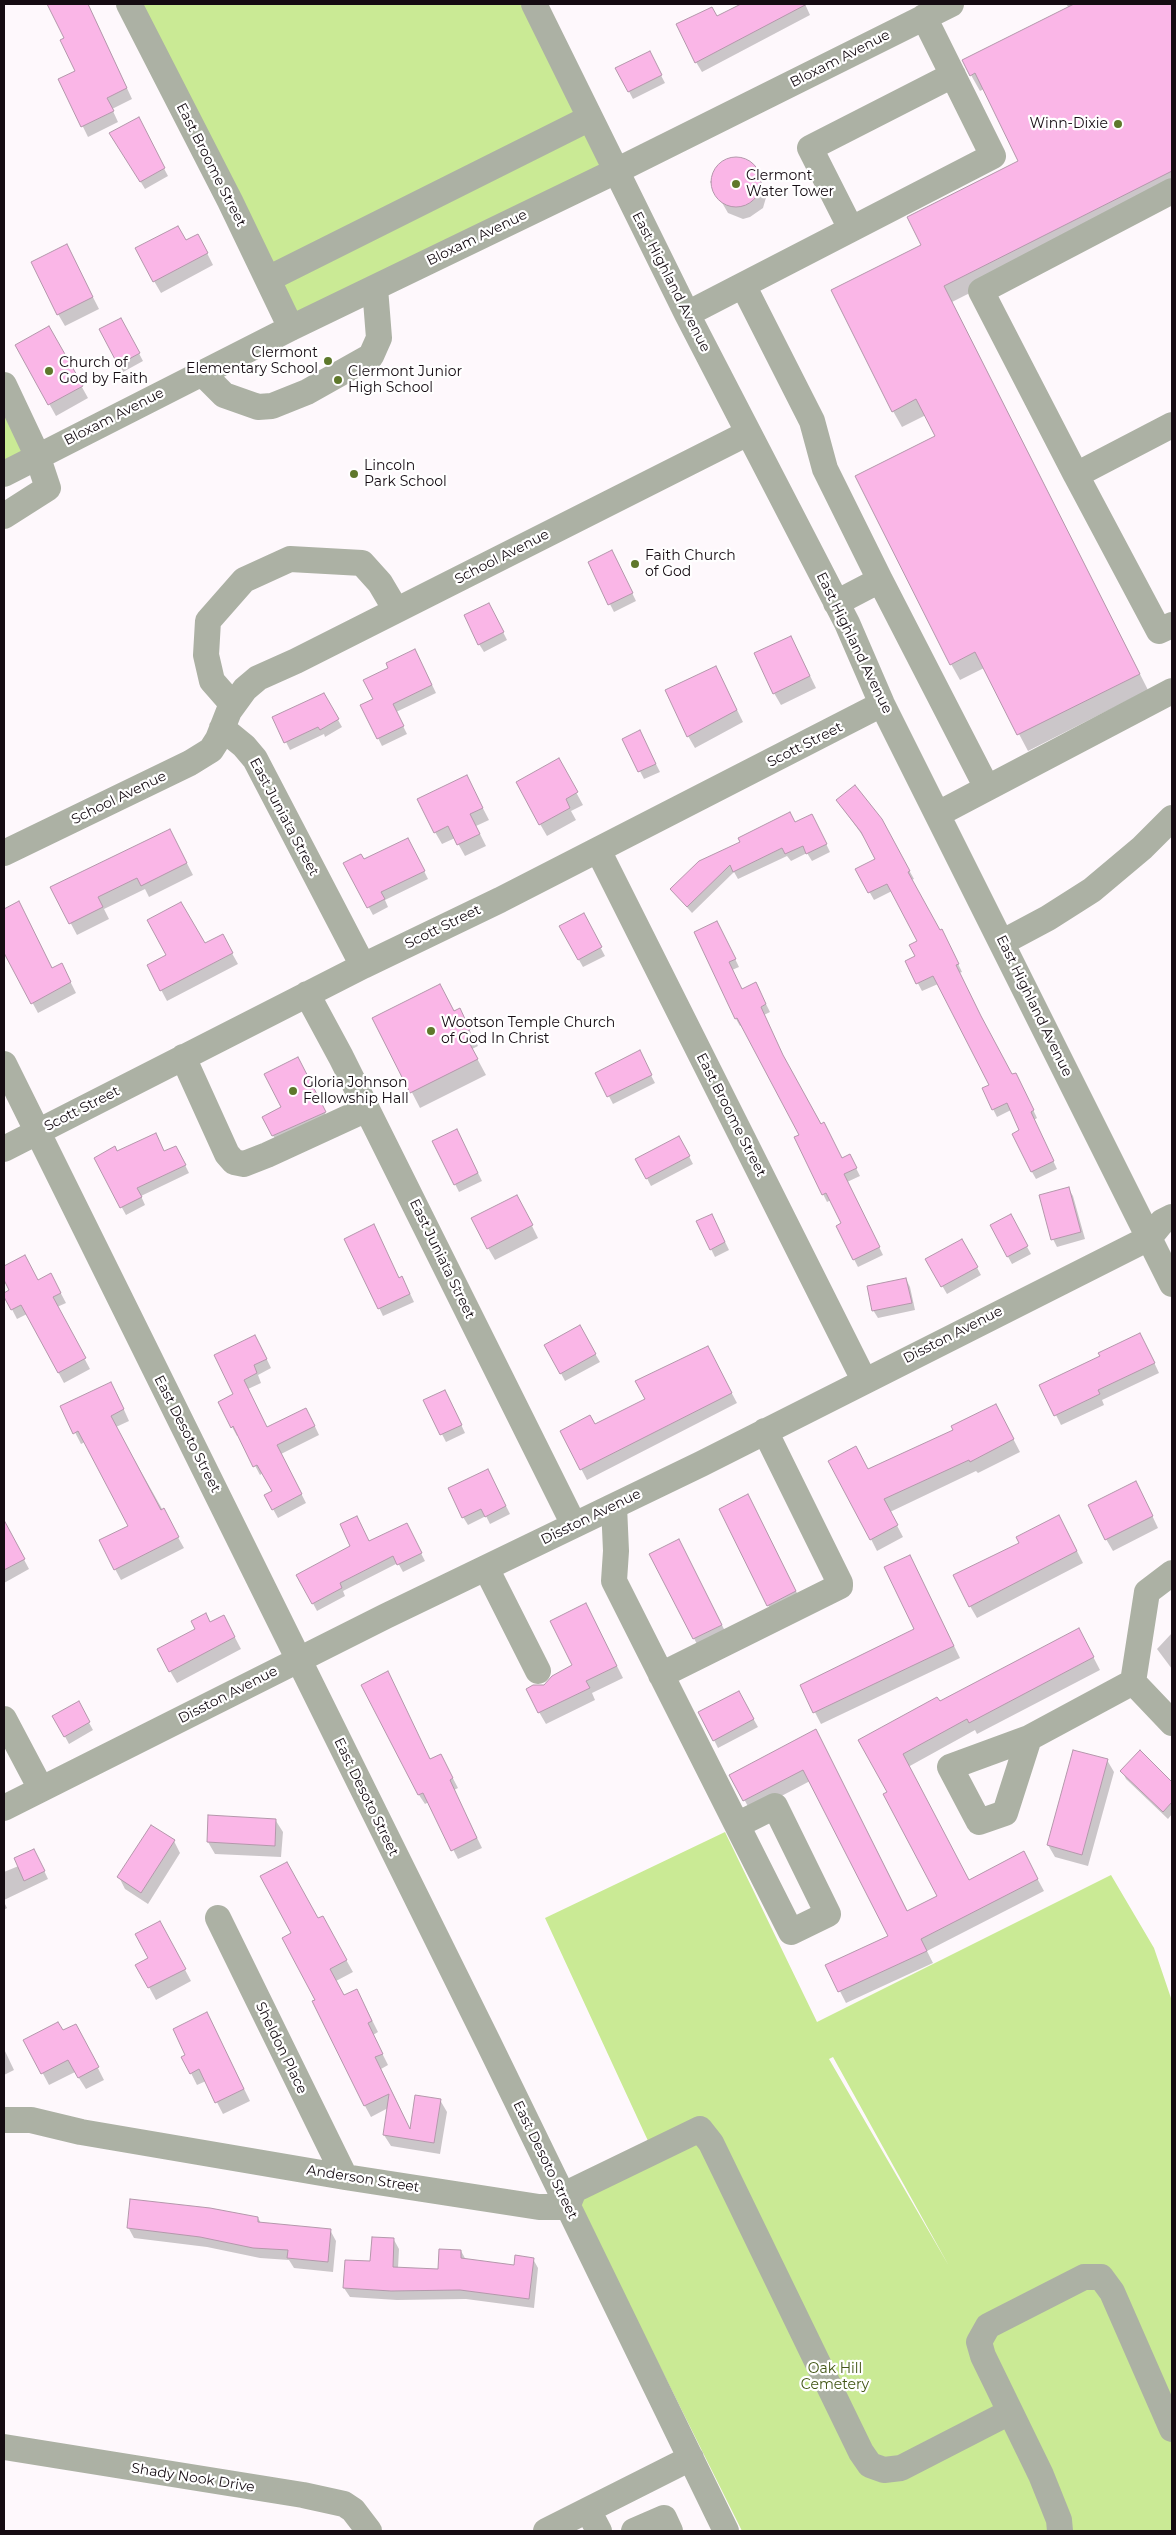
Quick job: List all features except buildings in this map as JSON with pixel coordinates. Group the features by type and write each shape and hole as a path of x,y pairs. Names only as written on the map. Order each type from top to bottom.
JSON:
{"street":[{"name":"East Broome Street","path":"129,4 291,328"},
{"name":"East Highland Avenue","path":"534,4 687,314 836,603 882,704 1003,942 1172,1284"},
{"name":"Bloxam Avenue","path":"4,474 291,328 616,171 951,4"},
{"path":"687,314 993,156 924,17"},
{"path":"851,229 810,148 953,75"},
{"path":"268,279 590,118"},
{"path":"1172,191 982,291 1159,632 1172,625"},
{"path":"743,285 812,421 825,469 987,788"},
{"path":"202,373 224,395 258,407 272,406 307,392 371,356 379,338 374,288"},
{"path":"4,385 37,456 48,488 4,516"},
{"path":"1076,475 1172,425"},
{"name":"School Avenue","path":"234,705 245,689 255,680 748,433"},
{"path":"222,728 234,705 212,681 206,655 208,621 244,580 290,559 362,563 380,583 396,610"},
{"path":"836,603 880,580"},
{"path":"938,814 1172,691"},
{"name":"Scott Street","path":"4,1149 362,966 598,850 882,704"},
{"name":"School Avenue","path":"4,853 190,763 211,750 222,728"},
{"name":"East Juniata Street","path":"222,728 244,746 254,759 362,966"},
{"path":"1003,942 1048,918 1092,890 1142,848 1172,818"},
{"name":"East Broome Street","path":"598,850 864,1380"},
{"name":"East Juniata Street","path":"307,994 367,1109 574,1525"},
{"path":"184,1057 227,1154 234,1162 244,1164 268,1155 367,1109"},
{"name":"East Desoto Street","path":"4,1064 36,1133 299,1659 726,2531"},
{"name":"Disston Avenue","path":"4,1808 299,1659 614,1506 1149,1238 1162,1222 1172,1217"},
{"path":"662,1675 840,1586 765,1431"},
{"path":"614,1506 614,1581 737,1825"},
{"path":"486,1568 538,1671"},
{"path":"1133,1682 1147,1592 1172,1573"},
{"path":"1133,1682 1172,1724"},
{"path":"1029,1738 1133,1682"},
{"path":"4,1719 41,1789"},
{"name":"Sheldon Place","path":"218,1918 345,2177"},
{"name":"Anderson Street","path":"4,2120 31,2120 81,2132 345,2177 539,2207 568,2207"},
{"path":"568,2207 574,2190 700,2130 711,2143 861,2452 870,2464 884,2470 901,2468 1010,2412"},
{"path":"1060,2531 1059,2520 1041,2475 983,2356 980,2342 988,2326 1084,2277 1101,2277 1112,2292 1172,2429"},
{"name":"Shady Nook Drive","path":"4,2447 303,2495 344,2504 353,2510 369,2531"},
{"path":"559,2528 594,2521 691,2458"},
{"path":"634,2531 664,2518 670,2531"}],"green space":[{"path":"142,4 521,4 601,167 297,314"},
{"path":"4,412 23,452 4,462"},
{"name":"Oak Hill Cemetery","path":"725,1832 817,2022 1111,1875 1154,1948 1172,2001 1172,2531 742,2531 568,2182 649,2143 545,1918","holes":["833,2057 949,2266 829,2059"]}],"place":[{"name":"Winn-Dixie","path":"1118,124"},
{"name":"Clermont Water Tower","path":"736,184"},
{"name":"Clermont Elementary School","path":"328,361"},
{"name":"Church of God by Faith","path":"49,371"},
{"name":"Clermont Junior High School","path":"338,380"},
{"name":"Lincoln Park School","path":"354,474"},
{"name":"Faith Church of God","path":"635,564"},
{"name":"Wootson Temple Church of God In Christ","path":"431,1031"},
{"name":"Gloria Johnson Fellowship Hall","path":"293,1091"}]}
